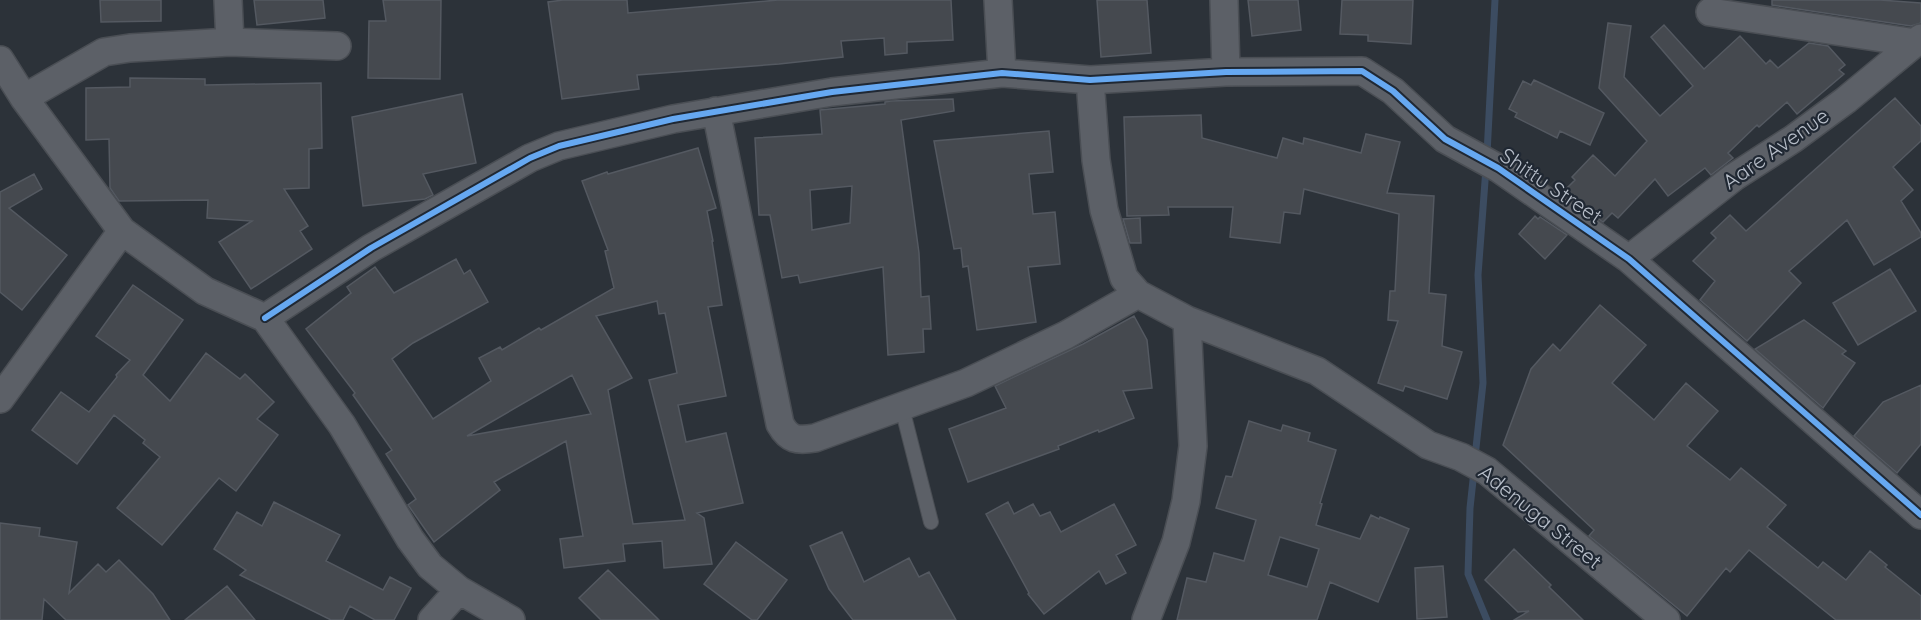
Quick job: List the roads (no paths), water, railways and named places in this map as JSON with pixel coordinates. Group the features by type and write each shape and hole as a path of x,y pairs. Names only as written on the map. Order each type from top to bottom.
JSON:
{"street":[{"path":"228,0 230,42"},
{"path":"998,0 1002,73"},
{"path":"1224,0 1226,72"},
{"path":"1710,12 1919,40"},
{"name":"Aare Avenue","path":"1629,259 1734,177 1793,139 1846,100 1919,40"},
{"path":"24,98 104,52 130,48 230,42 337,46"},
{"path":"0,60 24,98 122,231 205,291 265,318 342,424 410,539 430,566 459,590 511,620"},
{"name":"Shittu Street","path":"265,318 371,248 531,158 559,146 673,119 832,92 1002,73 1090,80 1226,72 1362,71 1393,91 1445,139 1498,168 1629,259 1921,515"},
{"path":"716,111 780,424 785,434 803,440 902,408 966,383 1056,340 1138,294 1124,278 1104,210 1096,160 1090,80"},
{"path":"0,399 122,231"},
{"name":"Adenuga Street","path":"1138,294 1187,320 1317,371 1428,445 1461,457 1487,471 1666,620"},
{"path":"1146,620 1176,542 1186,501 1193,446 1187,320"},
{"path":"432,620 459,590"}],"lane":[{"path":"902,408 931,522"}],"waterway":[{"path":"1487,154 1495,0"},
{"path":"1475,457 1483,383 1478,275 1486,168"},
{"path":"1474,471 1470,508 1468,574 1487,620"}]}
